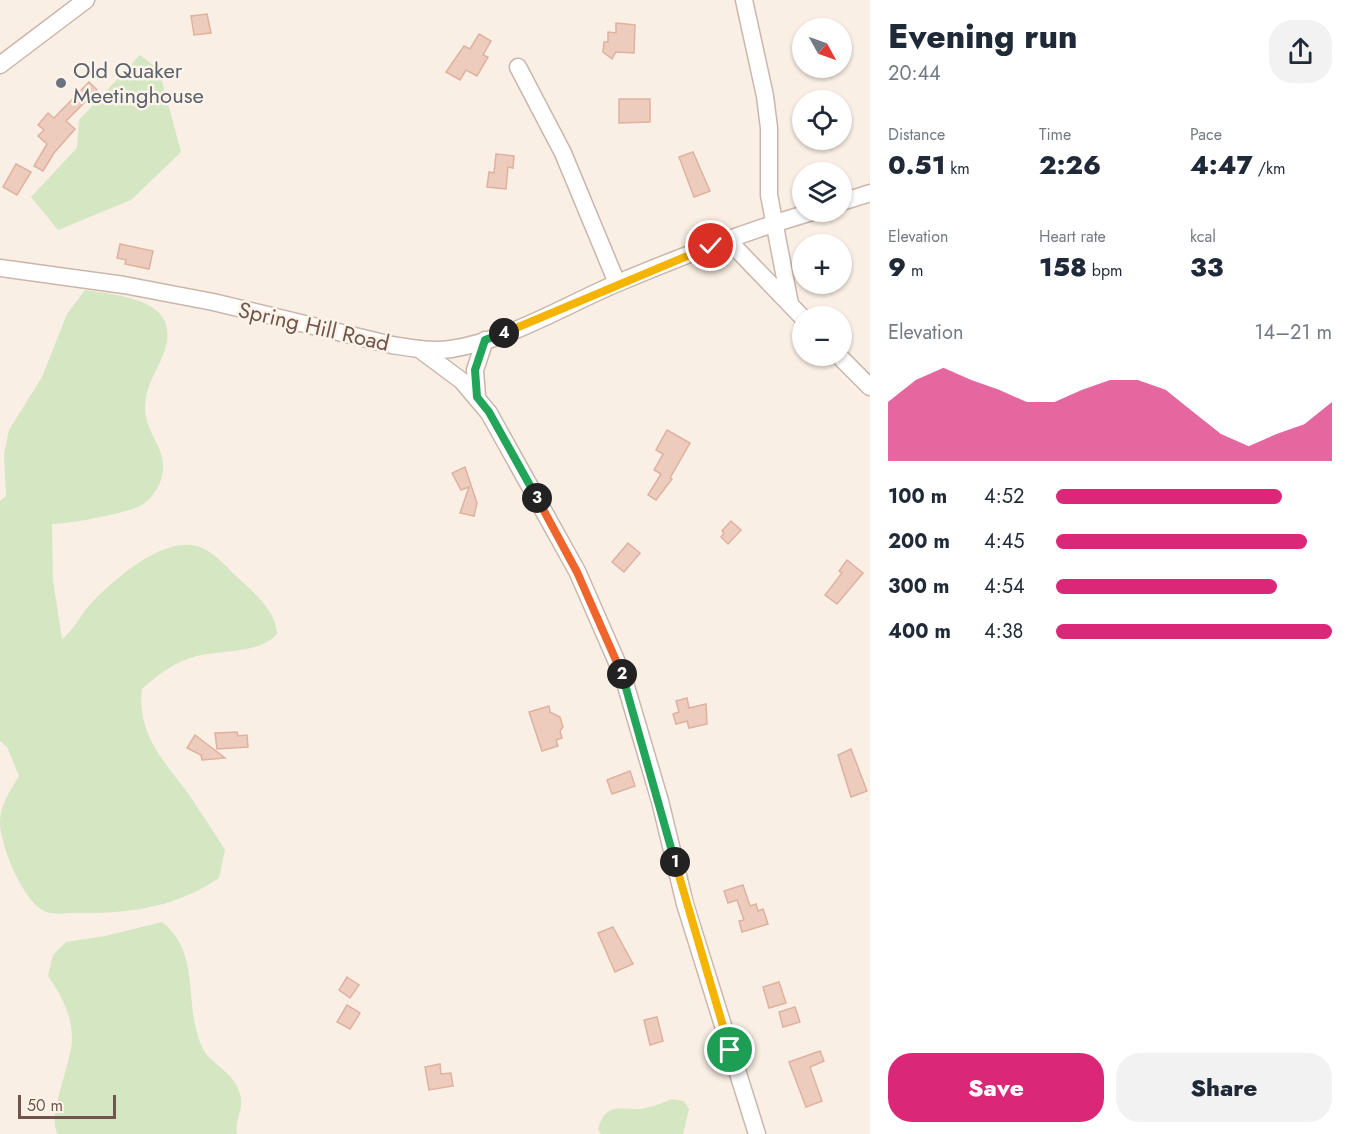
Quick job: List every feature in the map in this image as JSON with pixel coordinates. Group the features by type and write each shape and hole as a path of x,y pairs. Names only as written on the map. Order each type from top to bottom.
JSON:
{"street":[{"path":"0,65 86,0"},
{"path":"744,0 770,128 769,195 772,224 790,304"},
{"path":"518,67 563,153 617,283"},
{"path":"852,199 870,193"},
{"name":"Spring Hill Road","path":"0,268 124,285 203,300 322,330 418,349 449,350 485,340 727,239 792,218"},
{"path":"727,239 790,304"},
{"path":"477,397 475,370 485,340"},
{"path":"418,349 446,367 489,412 577,572 623,676 660,801 685,904 757,1134"},
{"path":"849,366 870,387"}],"green space":[{"path":"140,55 159,70 181,152 131,200 58,230 31,197 77,148 79,120"},
{"path":"85,290 116,295 146,304 158,312 165,322 168,337 163,355 149,385 145,406 148,424 162,458 163,472 157,488 142,505 98,518 52,524 53,580 62,639 94,600 127,571 155,553 183,545 202,548 222,562 263,602 272,617 277,634 260,645 250,648 197,656 181,662 142,689 143,719 153,745 225,850 219,878 185,896 150,907 113,912 57,914 38,907 22,887 9,859 1,832 2,810 19,776 7,747 0,741 0,501 6,496 4,454 9,430 42,377 67,314"},
{"path":"162,922 175,935 183,949 197,1033 203,1049 233,1079 240,1094 237,1134 58,1134 55,1127 55,1116 71,1050 72,1031 65,1006 48,976 53,955 66,942 105,936"},
{"path":"672,1099 684,1101 689,1109 683,1134 601,1134 598,1129 605,1115 613,1109 639,1109"}],"building":[{"path":"207,14 211,33 194,35 191,16"},
{"path":"616,23 635,25 634,53 616,52 612,59 603,52 604,42 608,42 608,32 616,33"},
{"path":"479,34 491,41 483,55 488,57 477,76 466,70 460,80 446,72 464,46 470,49"},
{"path":"89,82 97,90 66,121 75,129 54,153 43,171 34,166 47,144 38,136 44,130 38,125 48,113 54,118"},
{"path":"619,99 650,99 650,122 619,123"},
{"path":"693,152 710,191 694,197 679,157"},
{"path":"496,154 514,156 513,168 508,167 506,189 487,187 489,172 494,173"},
{"path":"16,164 31,172 17,195 3,187"},
{"path":"120,244 153,251 149,269 125,264 126,260 117,258"},
{"path":"667,430 690,443 670,478 672,479 656,500 648,495 661,474 654,470 663,454 656,450"},
{"path":"465,467 477,503 474,516 460,513 469,487 461,490 452,473"},
{"path":"731,521 741,530 728,544 721,537 724,533 722,531"},
{"path":"628,543 640,553 624,572 612,562"},
{"path":"847,560 863,573 837,604 825,595 842,573 839,571"},
{"path":"687,698 689,708 706,704 707,724 689,728 687,721 676,724 673,714 679,712 676,701"},
{"path":"549,706 550,712 560,717 563,727 560,731 562,738 556,740 558,746 542,751 529,712"},
{"path":"237,732 238,736 247,735 248,747 217,749 215,733"},
{"path":"195,735 225,758 202,760 201,755 187,748"},
{"path":"851,749 867,791 851,797 838,755"},
{"path":"630,771 635,786 612,794 607,780"},
{"path":"743,885 750,906 756,904 758,911 763,909 768,924 742,932 739,921 744,920 737,900 728,903 724,891"},
{"path":"613,927 633,964 615,972 598,933"},
{"path":"347,977 359,985 350,998 339,990"},
{"path":"779,982 786,1003 769,1008 763,987"},
{"path":"347,1005 360,1013 350,1029 337,1022"},
{"path":"795,1007 800,1022 783,1027 779,1012"},
{"path":"657,1017 663,1041 650,1045 644,1020"},
{"path":"820,1051 824,1061 810,1067 822,1101 806,1107 789,1062"},
{"path":"440,1064 441,1074 451,1073 453,1086 429,1090 425,1067"}],"place":[{"name":"Old Quaker Meetinghouse","path":"61,83"}],"route":[{"path":"711,246 617,283 560,310 485,340 478,354 475,370 477,397 489,412 577,572 623,676 660,801 685,904 730,1050"}]}
